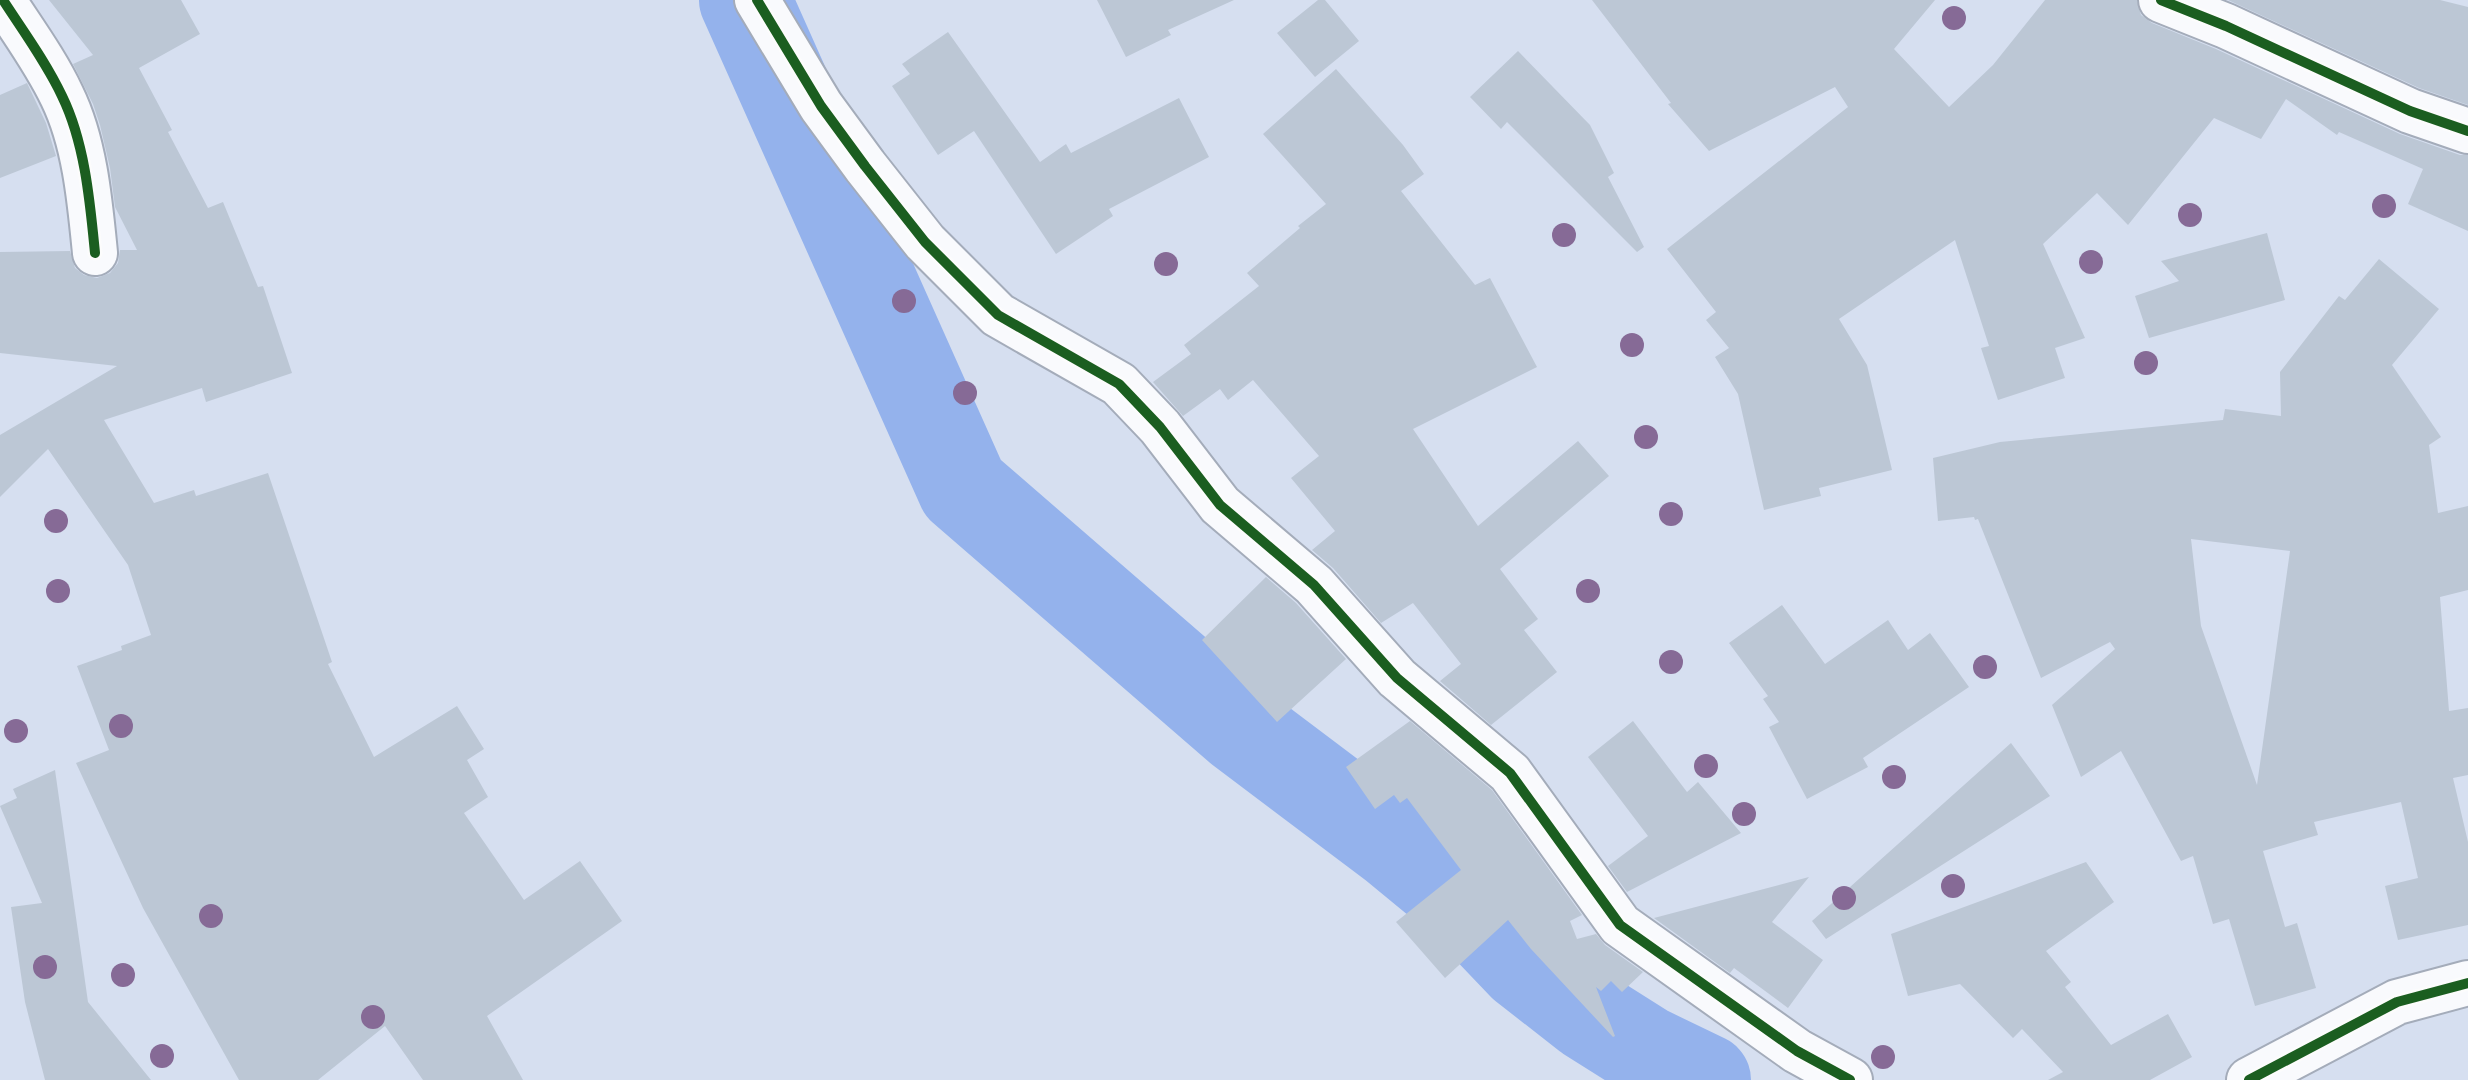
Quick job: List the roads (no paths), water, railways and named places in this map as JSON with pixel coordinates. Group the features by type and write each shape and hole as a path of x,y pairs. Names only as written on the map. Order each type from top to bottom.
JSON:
{"street":[{"path":"3,0 62,96 90,192 95,253"},
{"path":"757,0 821,106 865,166 925,242 998,315 1119,384 1160,427 1220,505 1314,585 1397,678 1510,773 1620,925 1797,1051 1850,1080"},
{"path":"2161,0 2226,26 2410,111 2468,131"},
{"path":"2249,1080 2397,1002 2468,983"}],"waterway":[{"path":"745,0 963,488 1240,728 1394,844 1462,900 1524,965 1588,1015 1645,1051 1705,1080"}]}
